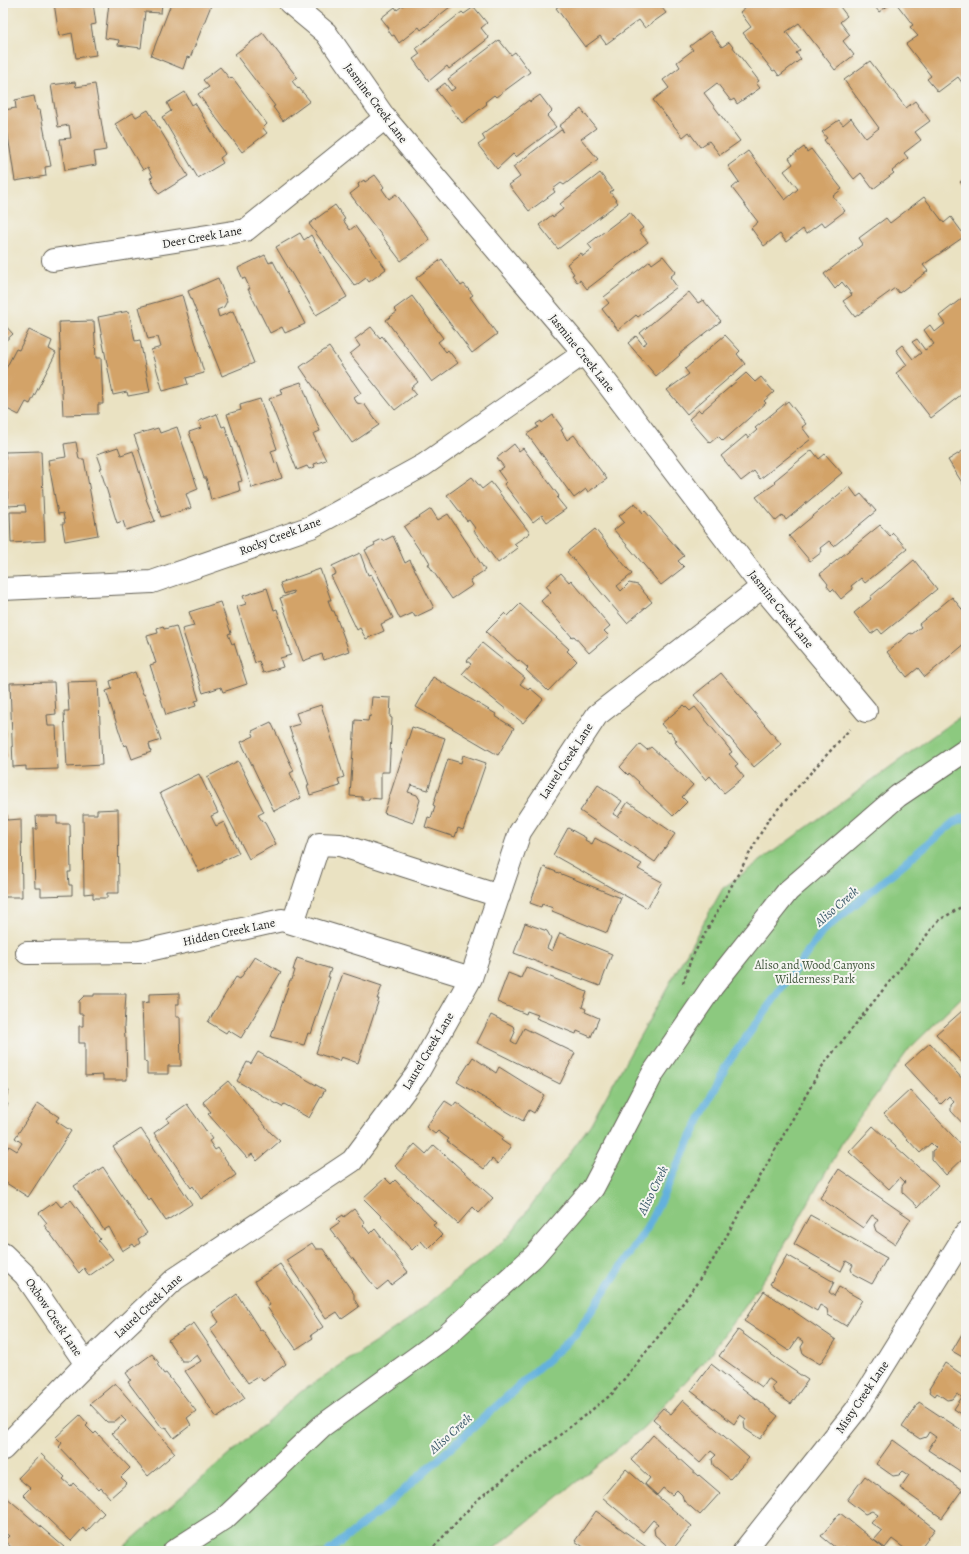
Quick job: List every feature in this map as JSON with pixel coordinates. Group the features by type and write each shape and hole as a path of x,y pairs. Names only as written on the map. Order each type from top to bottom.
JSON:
{"street":[{"name":"Jasmine Creek Lane","path":"290,3 326,33 385,118 584,353 762,587 866,710"},
{"name":"Deer Creek Lane","path":"53,260 246,230 385,118"},
{"name":"Rocky Creek Lane","path":"3,589 152,582 311,527 424,464 584,353"},
{"name":"Laurel Creek Lane","path":"3,1449 86,1364 175,1279 352,1161 416,1074 471,978 520,832 597,715 762,587"},
{"path":"174,1551 224,1519 322,1426 445,1336 534,1256 593,1188 653,1073 712,987 788,891 898,796 966,750"},
{"path":"293,924 319,844 340,845 499,896"},
{"name":"Hidden Creek Lane","path":"27,953 140,952 282,920 471,978"},
{"name":"Misty Creek Lane","path":"744,1551 856,1410 966,1233"},
{"name":"Oxbow Creek Lane","path":"3,1254 25,1274 86,1364"}],"path":[{"path":"681,989 691,959 768,820 866,710"},
{"path":"430,1551 477,1500 612,1394 666,1327 712,1260 823,1065 938,921 966,904"}],"green space":[{"name":"Aliso and Wood Canyons Wilderness Park","path":"966,712 966,993 909,1049 843,1141 771,1269 707,1358 643,1428 491,1551 119,1551 303,1390 406,1322 508,1237 590,1125 723,888"}],"building":[{"path":"54,3 93,3 96,24 91,25 96,55 76,58 72,33 59,36"},
{"path":"109,3 162,3 161,13 145,12 141,48 118,45 119,40 105,38"},
{"path":"175,3 212,3 190,58 187,57 183,69 151,56 171,4 174,5"},
{"path":"406,3 455,3 421,30 419,27 399,43 394,35 392,36 388,30 389,28 381,18 395,7 397,10"},
{"path":"561,3 658,3 666,13 645,28 639,20 606,44 600,36 585,47 556,8 562,4"},
{"path":"751,3 837,3 847,16 840,22 850,35 843,41 854,55 835,70 799,23 786,32 800,50 796,53 801,59 779,76 775,70 773,71 743,33 751,27 740,12"},
{"path":"872,3 892,3 879,12"},
{"path":"896,3 966,3 966,88 958,77 938,92 927,79 931,76 906,44 918,36 910,27 913,25"},
{"path":"474,7 487,23 481,28 489,38 449,69 447,66 429,81 413,59 420,54 416,48 462,12 464,14"},
{"path":"710,31 722,47 729,42 759,81 756,83 760,88 737,104 734,99 731,101 717,83 704,93 740,141 720,155 709,141 700,147 689,132 683,137 653,100 669,88 663,80 680,67 677,62 693,50 690,46"},
{"path":"263,33 297,77 292,81 310,101 283,121 273,107 275,106 235,54"},
{"path":"499,40 511,55 515,52 530,72 496,97 494,95 485,102 487,104 462,123 436,90 445,83 451,91 455,88 448,79"},
{"path":"870,61 906,108 915,101 930,121 915,132 921,140 904,153 908,158 892,171 894,173 873,189 861,173 854,179 824,140 827,138 822,132 839,120 843,125 851,118 866,138 879,128 844,80"},
{"path":"220,67 230,79 232,77 267,124 263,128 267,133 242,152 198,94 209,87 203,80"},
{"path":"75,82 76,87 95,84 106,150 94,152 96,165 65,170 60,139 71,138 69,125 58,127 51,85"},
{"path":"185,92 192,105 195,103 225,154 220,158 223,163 198,178 162,117 171,111 167,103"},
{"path":"540,95 552,111 547,116 556,127 516,157 513,154 497,169 478,145 485,140 482,135 529,100 530,102"},
{"path":"34,96 37,110 40,110 51,166 45,167 46,176 15,181 4,110 16,108 15,100"},
{"path":"581,109 596,128 581,139 598,159 564,185 561,183 553,189 555,192 529,211 509,185 520,177 513,167 561,130 564,132 559,126"},
{"path":"148,110 188,176 159,194 150,178 153,177 148,167 143,170 115,124 133,113 136,117"},
{"path":"804,147 807,152 811,149 842,189 833,196 845,211 825,226 822,222 806,234 803,229 786,242 780,234 764,246 751,228 758,222 732,188 739,182 728,166 748,151 785,200 798,189 784,171 793,164 789,158"},
{"path":"600,173 613,190 610,192 618,203 558,249 539,225 563,209 560,204"},
{"path":"375,175 384,187 382,189 389,199 396,194 430,240 401,261 350,194 359,187 358,184 364,180 365,182"},
{"path":"966,177 966,189 960,182"},
{"path":"924,197 944,223 951,217 965,236 923,265 928,271 899,293 895,288 855,317 843,301 852,295 842,282 835,289 824,274 863,244 859,238 886,218 890,223"},
{"path":"335,205 345,219 343,220 350,230 355,226 386,269 369,282 366,278 355,286 309,224"},
{"path":"630,212 643,228 639,231 648,242 587,289 580,280 577,282 572,275 574,274 567,264 581,253 583,256 592,249 588,244"},
{"path":"300,233 304,240 311,235 347,297 316,315 276,247"},
{"path":"265,255 269,263 273,261 305,324 285,333 282,327 270,333 248,289 250,289 245,278 243,279 238,268"},
{"path":"663,256 676,272 670,277 677,287 638,317 636,315 618,330 602,309 609,303 604,297 650,261 652,264"},
{"path":"442,259 461,286 464,284 473,295 470,297 497,334 472,353 416,278"},
{"path":"218,278 227,301 224,307 217,310 219,317 233,311 254,363 222,376 188,291"},
{"path":"689,292 698,303 703,300 721,321 679,354 680,355 656,376 628,343 636,336 643,345 647,342 640,333"},
{"path":"182,295 204,373 186,378 188,384 163,391 151,350 161,347 158,337 148,339 139,307"},
{"path":"966,295 966,391 931,418 896,373 907,365 896,350 902,345 913,359 921,353 912,342 917,339 925,350 934,344 924,330 930,325 935,332 945,324 939,316"},
{"path":"412,296 443,338 438,342 446,352 448,350 458,363 432,382 386,320 397,312 394,309"},
{"path":"129,311 135,341 140,340 150,392 128,396 127,392 113,395 98,317"},
{"path":"94,321 96,358 101,358 103,404 98,404 98,414 63,415 59,322"},
{"path":"3,323 13,334 3,343"},
{"path":"371,327 380,338 382,336 418,382 411,388 416,394 395,410 350,354 360,346 355,339"},
{"path":"29,330 52,341 49,349 56,353 30,404 26,402 19,415 3,407 3,374 16,349 19,350"},
{"path":"725,335 740,351 737,354 745,364 687,414 667,390 689,374 685,369"},
{"path":"329,347 361,393 354,398 357,403 365,405 379,425 352,443 300,367"},
{"path":"746,373 755,382 761,377 774,392 764,401 766,403 723,441 718,436 710,443 689,419 699,410 701,412"},
{"path":"301,382 320,431 313,434 326,460 314,464 315,467 309,469 307,466 297,470 269,399 282,394 280,389"},
{"path":"260,399 277,449 271,451 275,463 277,462 282,478 252,488 227,414 241,410 240,405"},
{"path":"788,401 806,424 802,427 811,439 760,479 754,471 741,481 721,456 746,435 748,438 757,430 755,428"},
{"path":"217,414 222,427 225,426 242,481 238,482 240,491 211,500 206,478 204,478 189,432 201,428 199,421"},
{"path":"553,415 563,429 561,430 567,440 574,435 607,479 588,492 586,489 574,498 527,434 538,427 536,424 541,421 542,423"},
{"path":"177,427 198,489 186,494 191,508 161,517 134,435 158,428 160,433"},
{"path":"76,442 79,459 84,459 98,535 65,541 62,523 65,523 63,513 58,514 48,460 66,457 64,444"},
{"path":"514,444 519,451 523,448 559,496 557,498 566,509 547,522 542,515 533,522 504,484 506,482 498,471 504,467 497,458"},
{"path":"118,447 121,455 133,451 147,498 146,499 155,521 126,530 123,521 117,523 97,454"},
{"path":"966,449 966,489 948,460"},
{"path":"812,450 819,459 825,454 842,473 786,520 783,515 776,521 756,497 776,483 774,481"},
{"path":"41,451 45,541 11,543 10,512 26,512 25,505 8,506 5,452"},
{"path":"472,477 482,489 491,482 530,533 514,544 518,548 498,563 474,531 475,528 469,520 467,521 447,495"},
{"path":"849,486 857,497 861,494 876,511 834,546 829,541 820,548 822,552 810,561 789,536"},
{"path":"635,503 643,513 645,511 684,556 678,561 684,567 661,585 614,530 624,522 619,516"},
{"path":"431,509 438,520 448,514 485,570 470,580 473,585 452,599 428,564 430,563 424,553 422,554 404,527"},
{"path":"880,525 890,536 893,533 907,549 865,583 861,578 851,586 853,589 841,599 833,589 831,591 827,586 828,584 820,574"},
{"path":"595,529 632,574 617,586 621,591 629,583 638,585 652,602 627,623 567,552"},
{"path":"393,536 405,563 410,560 434,608 415,617 413,613 400,619 365,550 375,545 374,543 382,539 383,541"},
{"path":"360,553 368,575 371,574 393,618 381,624 384,631 366,639 360,628 357,630 331,576 336,574 332,566"},
{"path":"914,560 937,589 882,634 878,629 871,634 854,613 871,599 870,597"},
{"path":"320,569 331,600 328,600 332,611 334,611 349,651 324,660 322,654 303,661 280,598 294,593 293,591 284,594 280,583"},
{"path":"561,573 569,582 571,580 610,626 604,631 609,636 589,653 574,636 572,637 541,601 551,592 546,586"},
{"path":"267,588 274,610 277,609 291,655 280,658 283,667 263,673 259,661 255,663 237,607 246,604 243,596"},
{"path":"952,597 966,614 964,620 966,643 925,677 918,668 907,677 887,652 910,633 912,634 921,627 919,624"},
{"path":"220,602 231,633 228,634 232,644 234,643 247,684 223,692 221,687 203,693 182,629 194,626 189,612"},
{"path":"520,604 569,649 567,651 577,661 548,691 526,670 528,668 486,632 505,613 508,616"},
{"path":"163,626 164,629 176,626 199,700 195,701 196,706 166,715 150,665 156,663 147,636 158,633 157,628"},
{"path":"482,643 525,678 520,684 528,690 530,688 543,699 523,723 462,674 471,664 467,661"},
{"path":"135,672 161,740 149,744 151,752 132,759 127,745 124,746 106,691 112,689 110,681"},
{"path":"721,673 781,744 754,767 694,695"},
{"path":"433,677 496,714 495,716 514,728 498,755 416,707"},
{"path":"98,681 102,765 67,767 64,711 69,711 67,682"},
{"path":"54,682 56,714 47,715 48,726 56,726 58,769 26,770 26,766 13,767 10,683"},
{"path":"372,697 391,698 390,717 392,718 389,772 381,772 381,799 369,798 369,800 362,800 362,797 350,796 355,720 368,721 369,716 370,717"},
{"path":"321,705 344,777 338,779 340,786 310,795 307,785 309,785 289,727 300,724 296,713"},
{"path":"684,705 690,711 695,707 732,752 729,754 738,764 735,766 744,777 724,793 710,776 706,780 675,742 677,741 670,732 669,733 661,724"},
{"path":"4,709 7,757 3,757"},
{"path":"271,722 294,771 290,773 301,798 274,811 241,742 254,736 252,731"},
{"path":"412,727 445,738 428,790 411,785 408,792 417,795 420,800 413,823 384,813"},
{"path":"640,744 647,750 651,747 693,785 682,797 687,802 673,816 638,783 639,782 629,773 628,775 620,767"},
{"path":"463,755 486,763 463,830 458,828 455,837 425,827 428,817 431,818 435,806 433,805 448,759 461,763"},
{"path":"238,761 264,812 258,815 265,823 276,844 249,859 207,777"},
{"path":"199,774 218,813 211,816 216,826 224,822 239,853 199,872 160,793"},
{"path":"598,785 622,801 613,814 618,817 628,802 675,834 655,862 580,811"},
{"path":"118,809 119,893 107,893 107,898 93,898 93,893 84,894 83,814 97,814 97,810"},
{"path":"3,815 7,815 7,820 21,819 22,897 3,897"},
{"path":"36,816 57,816 57,824 70,824 71,872 68,872 69,885 72,885 72,895 41,896 41,888 35,888 33,829 37,829"},
{"path":"568,828 586,838 585,840 592,844 595,838 642,864 638,869 662,882 647,908 553,855"},
{"path":"544,867 621,898 607,933 552,911 553,908 542,904 541,907 530,903"},
{"path":"525,923 547,931 551,938 547,948 552,951 560,933 612,954 600,986 514,953"},
{"path":"255,956 281,972 241,1038 228,1030 226,1033 208,1022 236,977 240,979"},
{"path":"297,958 331,969 328,977 330,977 311,1034 308,1033 304,1045 271,1037 290,980 292,980 295,970 293,970"},
{"path":"526,967 587,992 582,1007 586,1009 585,1012 599,1018 591,1037 577,1031 576,1034 536,1018 538,1015 527,1011 526,1014 497,1002 508,973 521,978"},
{"path":"343,973 382,986 358,1063 341,1057 339,1061 316,1053"},
{"path":"179,993 179,1004 176,1004 176,1017 180,1017 181,1066 168,1066 168,1074 147,1074 147,1062 144,1061 142,1003 149,1002 149,994"},
{"path":"94,994 126,994 124,1026 126,1038 127,1080 103,1080 103,1075 85,1076 85,1043 79,1043 79,1026 83,1026 83,1014 79,1014 79,1001 84,996 94,996"},
{"path":"963,1010 966,1014 966,1067 936,1034"},
{"path":"491,1015 513,1026 515,1032 511,1041 516,1044 524,1028 575,1053 560,1084 477,1043"},
{"path":"930,1043 966,1083 966,1127 951,1111 951,1105 954,1102 949,1096 941,1104 905,1065"},
{"path":"258,1052 325,1090 309,1118 284,1104 282,1107 237,1081 247,1062 251,1064"},
{"path":"473,1057 496,1073 499,1067 544,1095 534,1113 529,1110 523,1121 457,1082"},
{"path":"228,1081 271,1133 280,1141 257,1161 252,1154 247,1158 208,1114 211,1112 203,1102"},
{"path":"3,1087 9,1091 4,1102 8,1104 3,1113"},
{"path":"910,1090 966,1150 966,1156 946,1175 932,1159 932,1151 936,1148 931,1143 920,1153 884,1114"},
{"path":"445,1101 453,1106 456,1102 503,1137 501,1140 511,1147 498,1164 492,1159 484,1169 447,1141 449,1139 438,1131 435,1134 426,1127"},
{"path":"38,1103 59,1117 56,1121 71,1131 28,1197 3,1181 3,1155 9,1146 17,1151 22,1143 15,1138"},
{"path":"187,1104 212,1139 209,1141 215,1150 218,1148 236,1175 201,1199 193,1186 191,1188 154,1133 169,1122 167,1118"},
{"path":"873,1126 938,1185 918,1207 902,1192 902,1186 905,1182 900,1177 889,1189 849,1152"},
{"path":"141,1129 192,1204 166,1221 151,1199 149,1201 113,1147"},
{"path":"415,1144 426,1154 434,1145 493,1198 479,1213 473,1207 458,1224 395,1166"},
{"path":"103,1167 147,1233 138,1239 140,1243 135,1247 133,1244 122,1251 109,1227 104,1230 74,1186"},
{"path":"839,1169 911,1219 895,1244 876,1231 874,1225 878,1219 872,1215 863,1228 820,1198"},
{"path":"385,1178 391,1184 395,1180 436,1223 433,1225 442,1235 428,1249 421,1241 412,1250 363,1198"},
{"path":"71,1200 100,1239 98,1241 113,1259 89,1276 84,1268 79,1273 44,1225 47,1223 39,1213 56,1201 61,1207"},
{"path":"354,1209 365,1223 363,1225 370,1234 375,1229 408,1272 391,1285 388,1281 377,1290 330,1229 340,1222 337,1219 343,1215 344,1217"},
{"path":"810,1215 887,1258 872,1284 853,1274 851,1269 853,1265 846,1261 841,1271 794,1244"},
{"path":"312,1243 316,1249 323,1249 354,1294 354,1299 359,1307 342,1319 337,1312 326,1319 286,1260"},
{"path":"787,1255 834,1282 829,1292 834,1296 839,1287 862,1300 846,1326 828,1315 827,1309 820,1305 817,1311 770,1284"},
{"path":"280,1264 323,1327 311,1335 313,1338 296,1349 267,1307 270,1305 255,1281"},
{"path":"764,1291 836,1340 820,1364 803,1354 801,1347 804,1342 798,1338 789,1351 744,1321"},
{"path":"237,1294 260,1330 262,1329 286,1364 263,1381 259,1376 248,1383 210,1329 219,1322 212,1312"},
{"path":"194,1323 245,1398 217,1418 185,1371 201,1361 197,1355 189,1361 182,1361 168,1340"},
{"path":"966,1327 966,1359 952,1351"},
{"path":"738,1330 808,1380 791,1404 774,1392 772,1387 775,1383 768,1378 762,1387 719,1356"},
{"path":"152,1354 159,1363 157,1364 164,1374 166,1373 196,1411 187,1418 191,1425 174,1438 166,1427 163,1429 128,1382 131,1380 126,1373"},
{"path":"945,1363 966,1377 966,1417 954,1409 962,1397 957,1394 953,1399 947,1400 937,1393 935,1396 930,1392 931,1390 929,1389"},
{"path":"711,1364 778,1416 760,1439 745,1429 744,1422 746,1419 740,1415 734,1424 691,1391"},
{"path":"115,1383 175,1453 148,1476 112,1433 126,1421 121,1416 114,1422 107,1422 90,1404"},
{"path":"683,1400 749,1458 730,1479 713,1465 712,1459 716,1455 711,1451 700,1463 659,1427 661,1426 653,1419 663,1408 671,1414"},
{"path":"919,1402 966,1433 966,1475 928,1450 936,1437 929,1432 926,1437 920,1439 902,1427"},
{"path":"80,1415 88,1424 86,1426 94,1434 96,1432 130,1468 121,1477 127,1483 110,1498 101,1488 99,1490 59,1447 62,1443 56,1437"},
{"path":"653,1435 698,1476 699,1475 720,1493 700,1515 684,1501 682,1495 677,1490 672,1495 663,1488 657,1495 645,1484 650,1478 631,1460"},
{"path":"893,1440 962,1490 942,1518 900,1488 909,1475 903,1471 899,1475 893,1476 876,1464"},
{"path":"41,1454 65,1477 63,1479 71,1486 73,1483 104,1513 86,1532 83,1528 71,1541 23,1495 30,1488 18,1478"},
{"path":"626,1469 692,1526 672,1550 655,1535 654,1529 658,1524 653,1520 643,1532 602,1497"},
{"path":"865,1476 935,1529 918,1551 908,1551 892,1539 885,1548 874,1540 882,1531 871,1523 878,1515 872,1511 865,1514 847,1500"},
{"path":"5,1496 64,1547 60,1551 16,1551 4,1541 9,1536 3,1531 3,1498"},
{"path":"596,1511 652,1551 589,1551 575,1541"},
{"path":"840,1513 887,1551 851,1551 846,1547 837,1549 821,1536"}],"waterway":[{"name":"Aliso Creek","path":"329,1551 392,1501 575,1335 647,1228 727,1064 823,931 954,822 966,817"}]}
